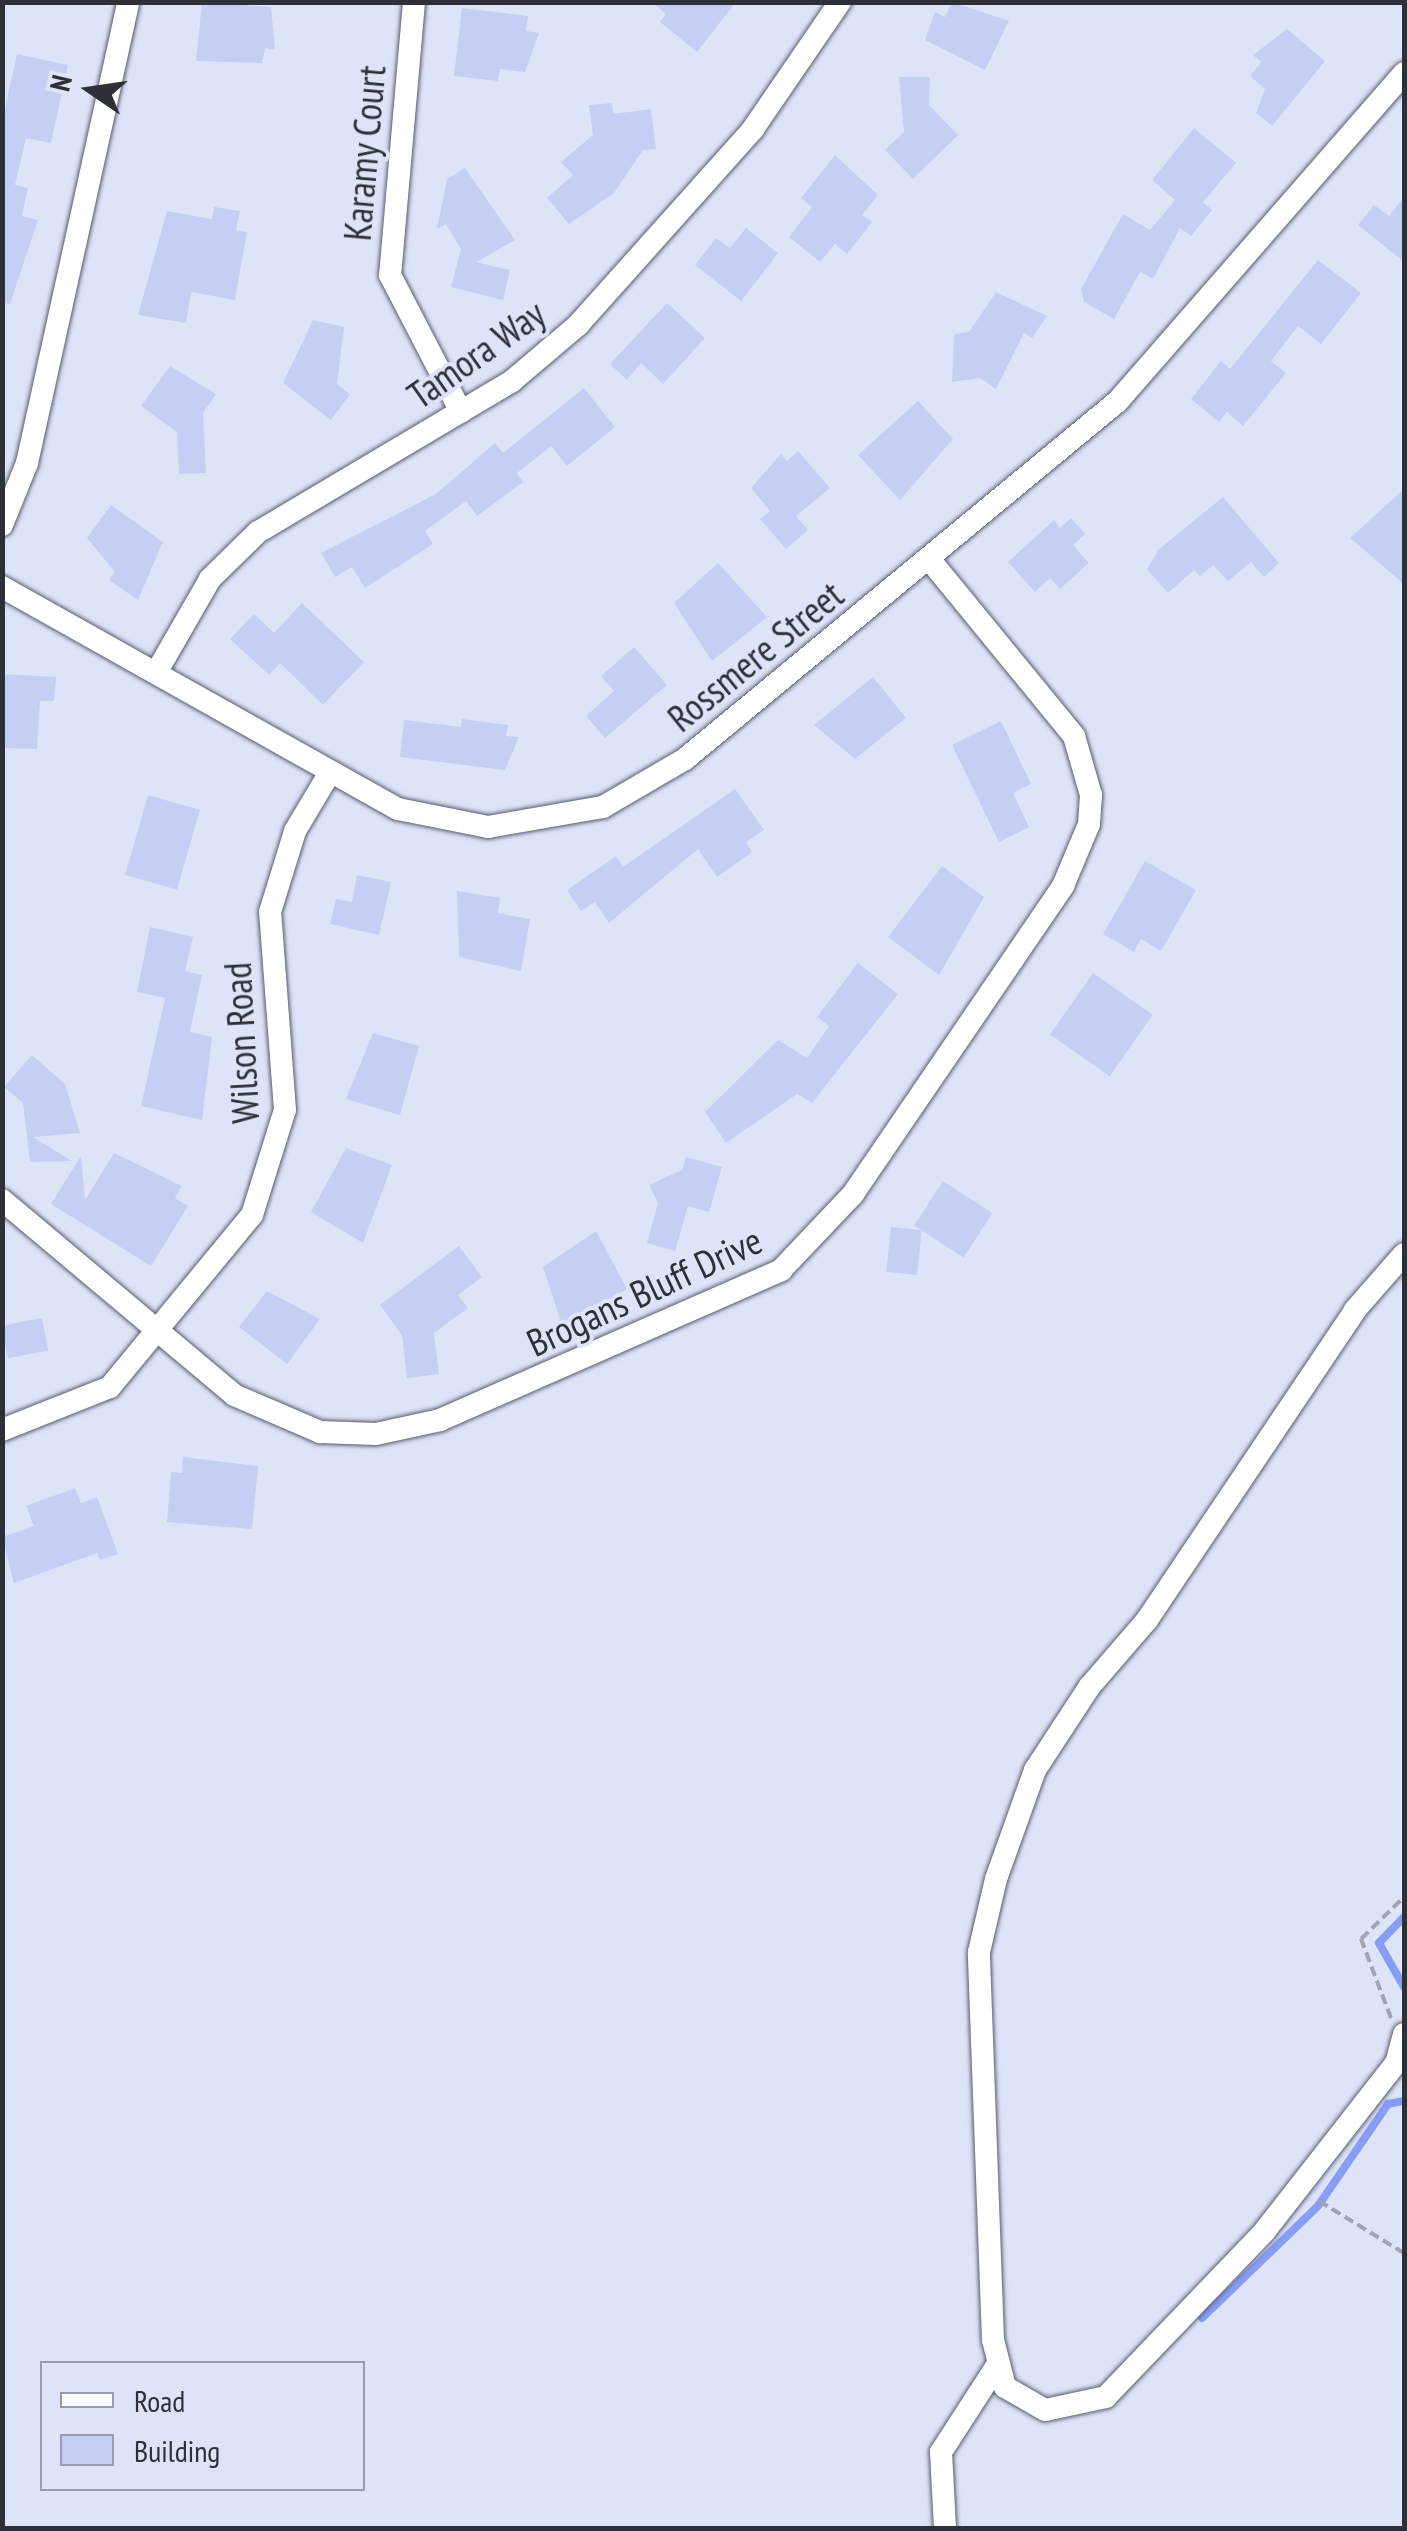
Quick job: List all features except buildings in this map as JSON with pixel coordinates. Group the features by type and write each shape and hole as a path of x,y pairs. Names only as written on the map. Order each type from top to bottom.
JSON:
{"street":[{"path":"2,525 27,463 128,2"},
{"name":"Karamy Court","path":"414,2 390,274 460,412"},
{"name":"Tamora Way","path":"156,674 234,552 460,412 578,325 753,129 840,2"},
{"name":"Rossmere Street","path":"2,586 330,774 457,825 526,825 603,807 685,759 1149,370 1404,73"},
{"name":"Brogans Bluff Drive","path":"2,1200 158,1337 264,1412 320,1432 376,1434 440,1420 749,1288 807,1249 1063,886 1088,824 1091,795 1074,736 929,558"},
{"name":"Wilson Road","path":"2,1430 110,1386 158,1337 237,1240 275,1162 286,1083 270,912 295,831 330,774"},
{"path":"1404,1254 1355,1310 1036,1770 978,1952 996,2367 1005,2387 1046,2410 1106,2397 1264,2232 1396,2063 1404,2034"},
{"path":"945,2528 941,2452 996,2367"}],"path":[{"path":"1404,1897 1361,1939 1404,2034"},
{"path":"1324,2204 1404,2253"}],"waterway":[{"path":"1404,1917 1379,1943 1404,1987"},
{"path":"1202,2318 1318,2206 1388,2104 1403,2101"}]}
